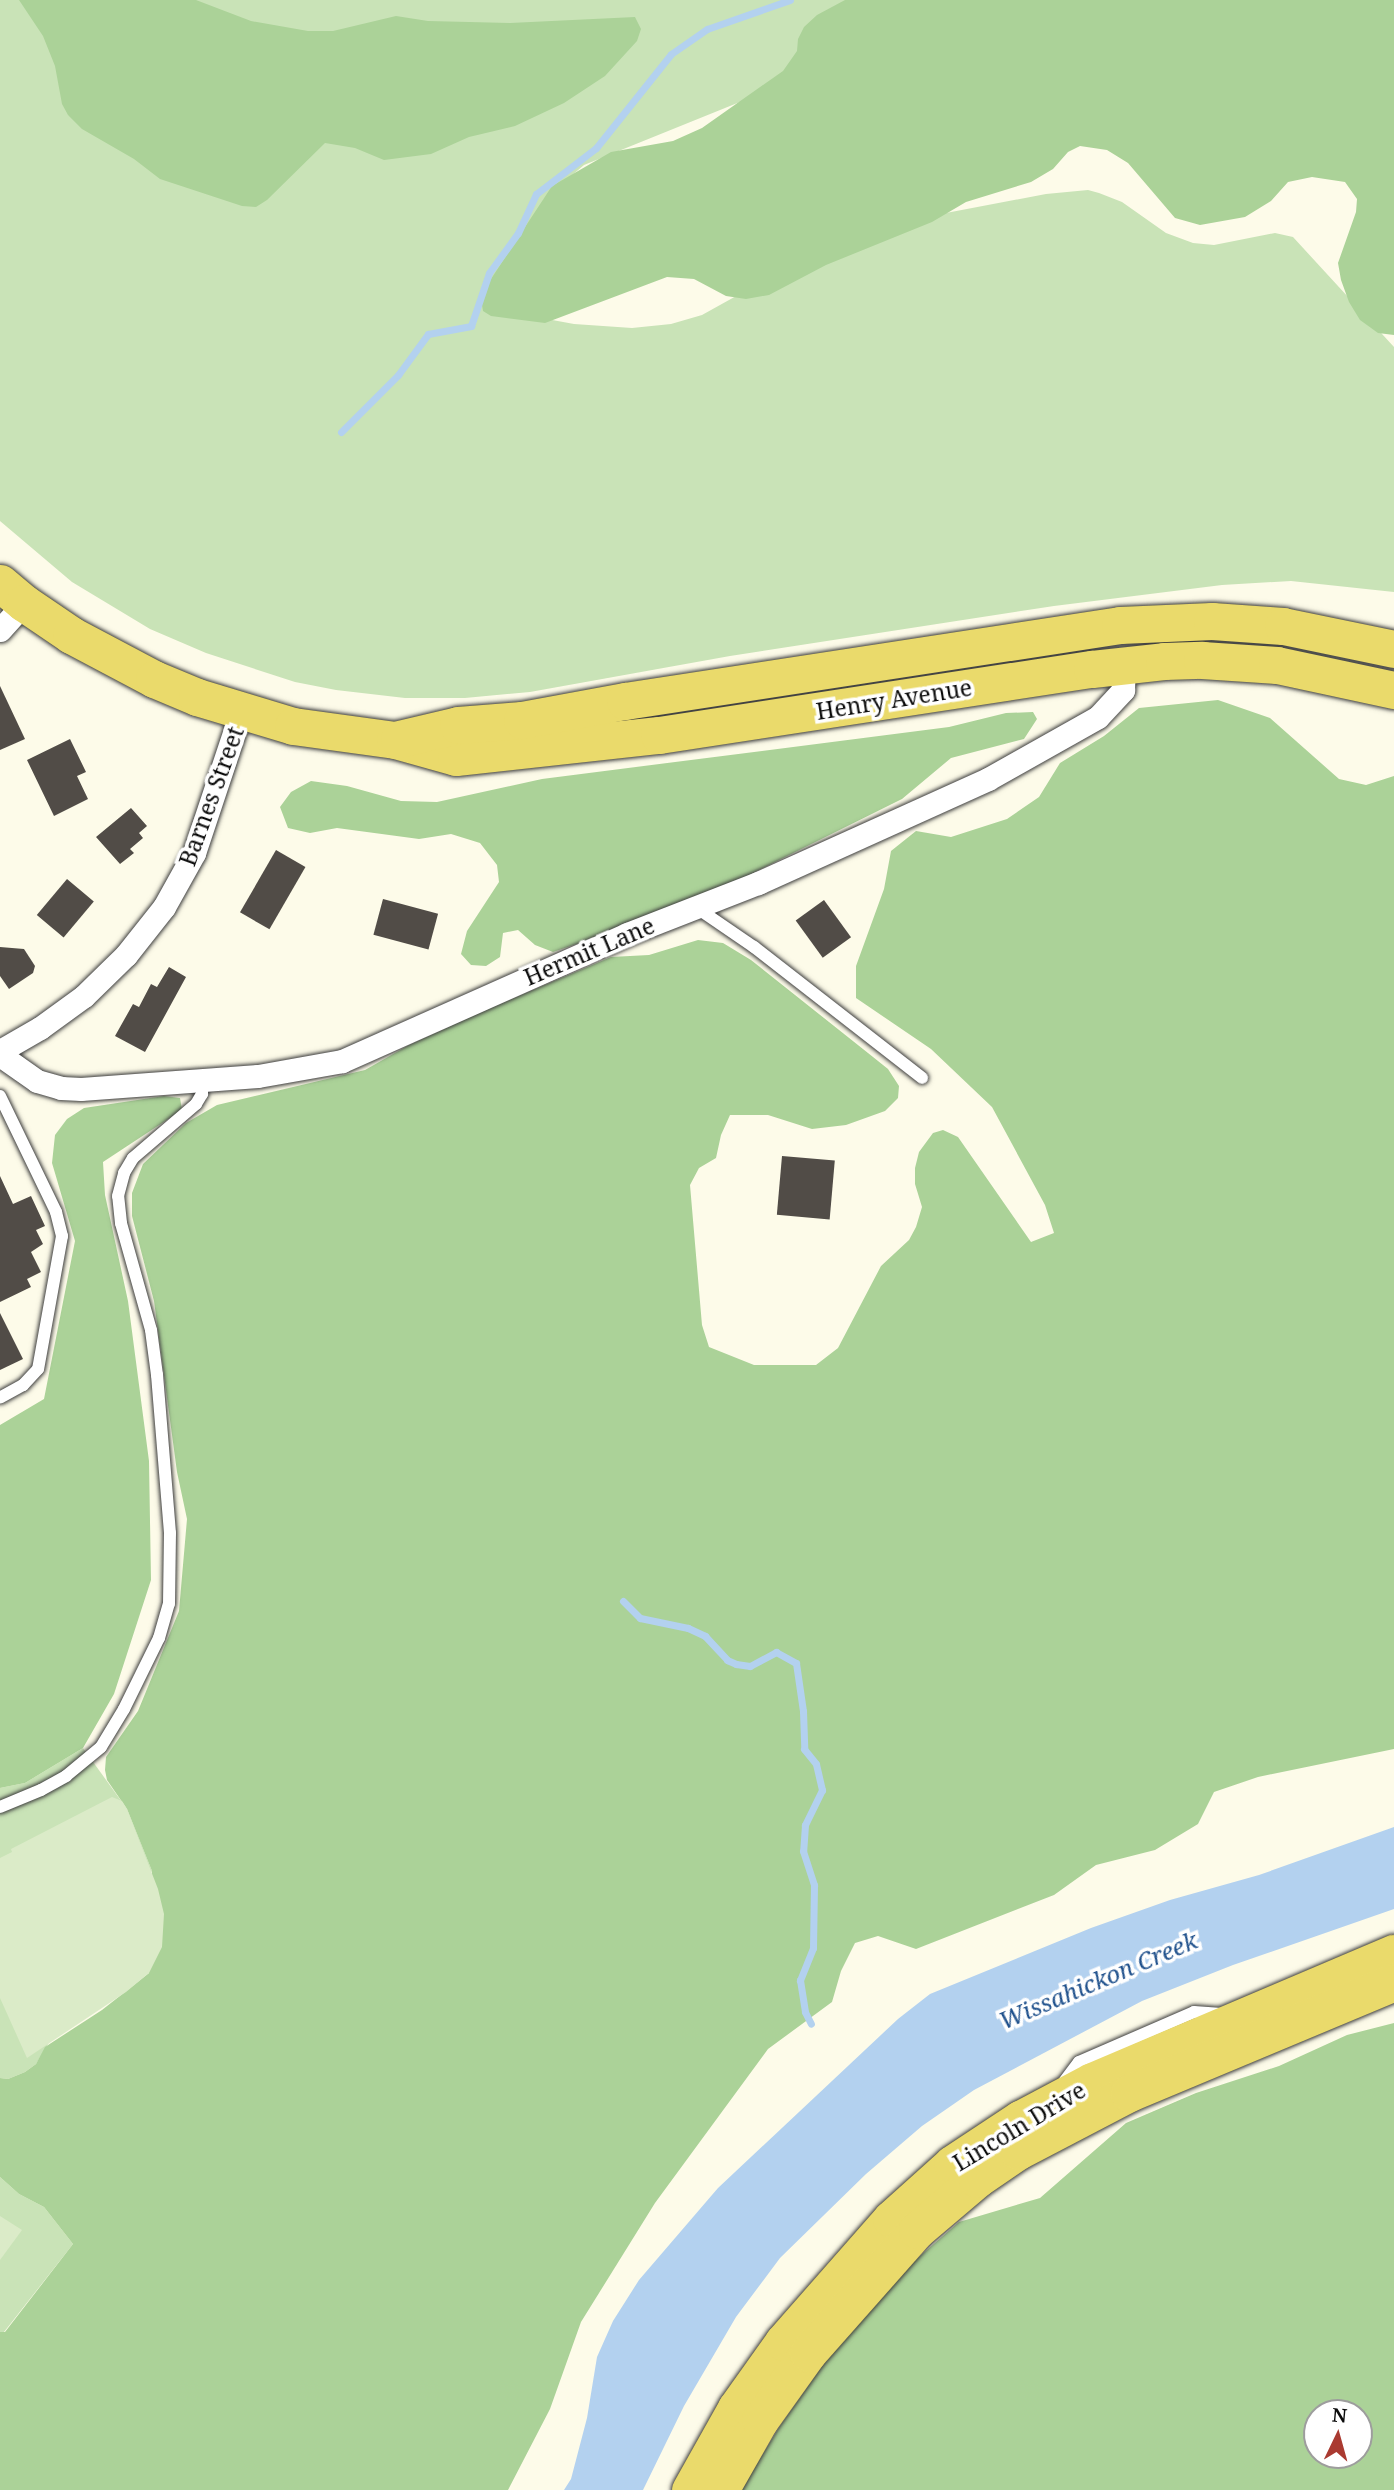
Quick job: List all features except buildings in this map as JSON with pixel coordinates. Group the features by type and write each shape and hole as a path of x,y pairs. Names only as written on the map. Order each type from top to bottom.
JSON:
{"main road":[{"name":"Henry Avenue","path":"8,605 71,635 142,674 241,712 293,726 395,740 456,757 659,735 1124,664 1202,660 1265,664 1316,671 1394,690"},
{"name":"Henry Avenue","path":"395,740 458,725 522,720 625,701 1120,625 1212,621 1283,626 1394,649"},
{"name":"Lincoln Drive","path":"690,2490 758,2374 891,2218 952,2164 985,2141 1055,2100 1142,2058 1394,1953"},
{"name":"Lincoln Drive","path":"720,2490 760,2420 808,2353 917,2230 977,2179 1041,2137 1129,2093 1394,1982"}],"street":[{"name":"Hermit Lane","path":"0,1053 37,1081 61,1088 291,1072 342,1061 627,934 696,908 988,779 1098,718 1116,701 1125,685 1124,664"},
{"name":"Barnes Street","path":"0,1053 84,996 126,955 164,907 194,853 241,712"}],"lane":[{"path":"696,908 754,947 922,1078"},
{"path":"0,1807 66,1776 102,1747 159,1639 169,1604 170,1533 157,1375 151,1330 121,1223 118,1196 124,1173 133,1158 196,1104 202,1094 202,1080"},
{"path":"0,1096 56,1212 62,1236 38,1369 23,1385 0,1398"}],"green space":[{"path":"0,0 861,0 787,83 584,165 543,200 536,317 574,324 632,328 671,324 702,315 738,295 925,217 1046,194 1088,190 1099,193 1122,202 1166,233 1193,243 1214,245 1275,233 1293,237 1394,347 1394,592 1291,581 1222,585 1054,606 730,656 530,692 465,698 405,698 336,690 295,682 206,653 150,629 72,582 0,521"},
{"path":"19,0 196,0 251,21 308,31 333,31 396,16 428,21 510,23 635,17 641,29 637,41 605,76 564,103 515,126 469,137 431,154 384,160 355,148 325,143 267,200 256,207 242,206 160,179 134,159 82,129 68,115 62,104 55,66 43,36"},
{"path":"845,0 1394,0 1394,335 1378,333 1360,320 1349,302 1341,280 1338,263 1356,212 1357,199 1345,182 1312,177 1288,182 1271,201 1245,217 1200,225 1175,218 1128,163 1107,150 1080,146 1068,152 1053,169 1031,182 966,202 932,222 826,265 769,295 746,299 726,296 694,279 667,277 545,323 491,316 483,311 481,299 489,282 552,186 611,152 673,141 702,128 783,71 797,51 798,39 804,27 817,15"},
{"path":"1218,700 1270,718 1339,779 1366,785 1394,776 1394,1749 1258,1777 1214,1792 1198,1824 1155,1850 1096,1865 1054,1895 916,1949 878,1936 855,1943 841,1971 832,2002 768,2049 655,2203 581,2322 550,2409 508,2490 0,2490 0,2332 5,2332 73,2244 44,2207 19,2194 0,2177 0,2078 8,2079 25,2072 36,2064 45,2047 102,2010 149,1973 152,1871 127,1809 107,1780 105,1770 106,1757 138,1711 179,1611 187,1519 177,1472 154,1301 132,1216 132,1193 143,1164 186,1123 217,1105 365,1070 409,1045 611,957 649,955 698,940 723,943 751,960 888,1069 899,1086 898,1098 885,1111 846,1125 812,1129 768,1115 730,1115 721,1135 716,1158 699,1168 690,1185 702,1325 709,1347 754,1365 816,1365 838,1348 881,1266 909,1240 916,1227 922,1207 915,1184 915,1168 919,1152 933,1133 943,1130 958,1137 1031,1242 1054,1233 1045,1205 992,1107 931,1049 856,998 856,966 884,889 891,851 916,831 951,837 1007,819 1039,797 1060,763 1104,736 1139,708"},
{"path":"1033,712 1037,719 1024,739 951,758 902,799 727,886 644,921 553,952 535,945 518,930 503,933 500,957 486,966 471,965 461,954 467,931 499,882 497,865 480,843 451,834 419,839 337,828 310,833 288,828 280,807 291,792 311,781 347,786 401,801 437,802 542,779 949,727 1006,713"},
{"path":"164,1096 180,1098 182,1110 103,1162 105,1195 128,1301 149,1461 151,1580 114,1694 83,1748 25,1783 0,1788 0,1425 44,1399 75,1241 52,1163 55,1135 67,1119 84,1108"},
{"path":"83,1748 127,1809 152,1871 36,2064 8,2079 0,2078 0,1788 25,1783"},
{"path":"112,1797 122,1801 127,1809 158,1889 164,1914 162,1947 149,1973 126,1992 27,2058 0,1998 0,1858 12,1852 11,1849"},
{"path":"1394,2023 1394,2490 741,2490 780,2426 840,2341 903,2271 959,2222 1040,2198 1126,2123 1196,2093 1279,2066 1347,2035"},
{"path":"0,2177 19,2194 44,2207 73,2244 4,2332 0,2332"},
{"path":"0,2216 22,2230 0,2260"}],"water":[{"name":"Wissahickon Creek","path":"1394,1827 1394,1909 1233,1965 1142,2001 974,2090 922,2126 866,2174 780,2258 736,2317 684,2406 643,2490 564,2490 571,2479 587,2418 597,2357 613,2321 639,2280 718,2188 898,2019 930,1994 1091,1928 1170,1900 1259,1875"}],"waterway":[{"path":"341,432 398,375 428,334 471,326 489,273 518,233 536,194 596,148 671,54 707,29 790,0"},
{"path":"623,1601 640,1618 688,1628 705,1636 727,1660 736,1664 750,1666 776,1652 796,1663 803,1711 804,1749 816,1764 822,1790 805,1825 803,1851 814,1885 813,1948 800,1980 805,2012 811,2024"}]}
